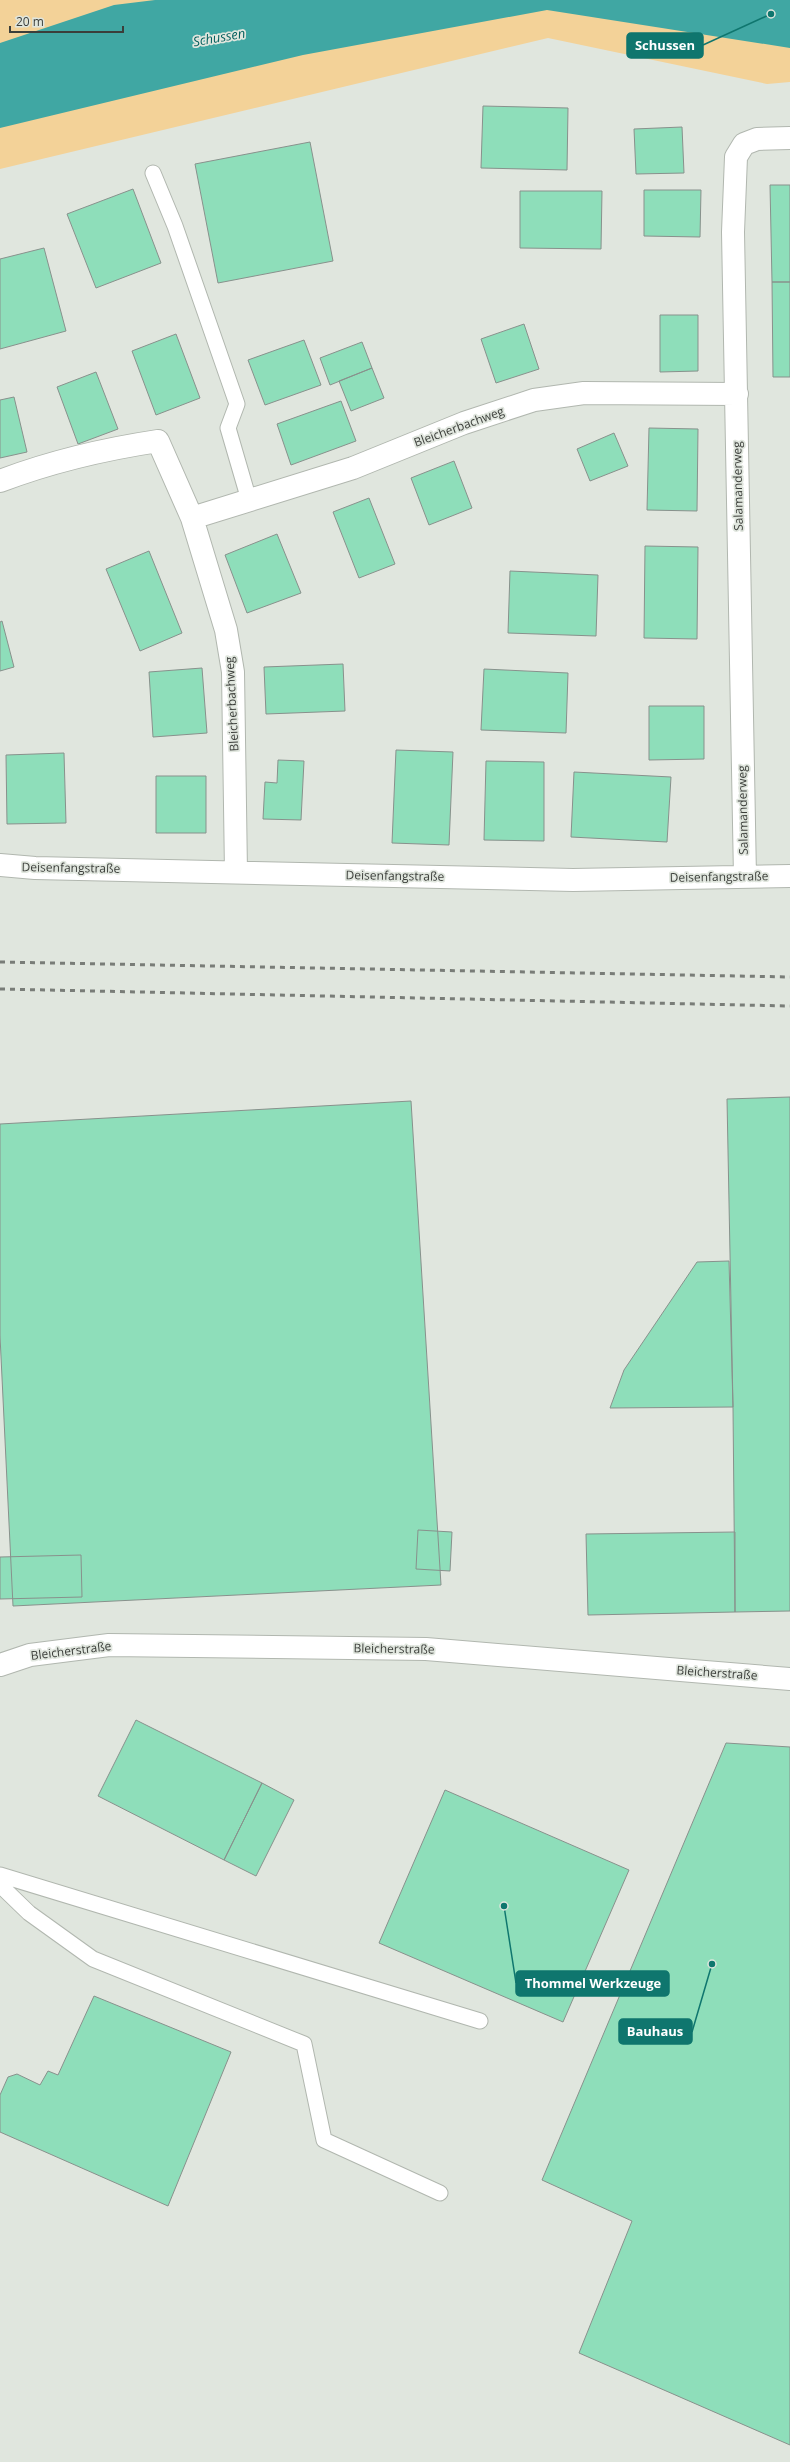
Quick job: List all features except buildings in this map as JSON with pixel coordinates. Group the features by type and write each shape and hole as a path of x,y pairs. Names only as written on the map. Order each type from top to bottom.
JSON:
{"street":[{"name":"Salamanderweg","path":"744,877 737,394 733,232 736,157 744,144 757,139 790,138"},
{"name":"Bleicherbachweg","path":"192,518 353,468 464,423 534,400 584,393 737,394"},
{"name":"Bleicherbachweg","path":"0,481 24,472 134,445 158,441 192,518 226,630 233,672 236,872"},
{"name":"Deisenfangstraße","path":"0,865 35,868 573,880 790,876"},
{"name":"Bleicherstraße","path":"0,1665 30,1654 109,1645 426,1649 790,1679"}],"lane":[{"path":"153,172 175,226 237,404 228,428 249,500"},
{"path":"0,1875 480,2021"},
{"path":"0,1886 29,1913 93,1959 304,2044 324,2140 440,2193"}],"shaded area":[{"path":"0,0 790,0 790,82 767,84 548,38 0,169"}],"water":[{"path":"155,0 790,0 790,48 547,10 303,55 0,128 0,43 114,5"}],"railway":[{"path":"0,962 790,977"},
{"path":"0,989 790,1006"}],"place":[{"name":"Schussen","path":"771,14"},
{"name":"Thommel Werkzeuge","path":"504,1906"},
{"name":"Bauhaus","path":"712,1964"}]}
